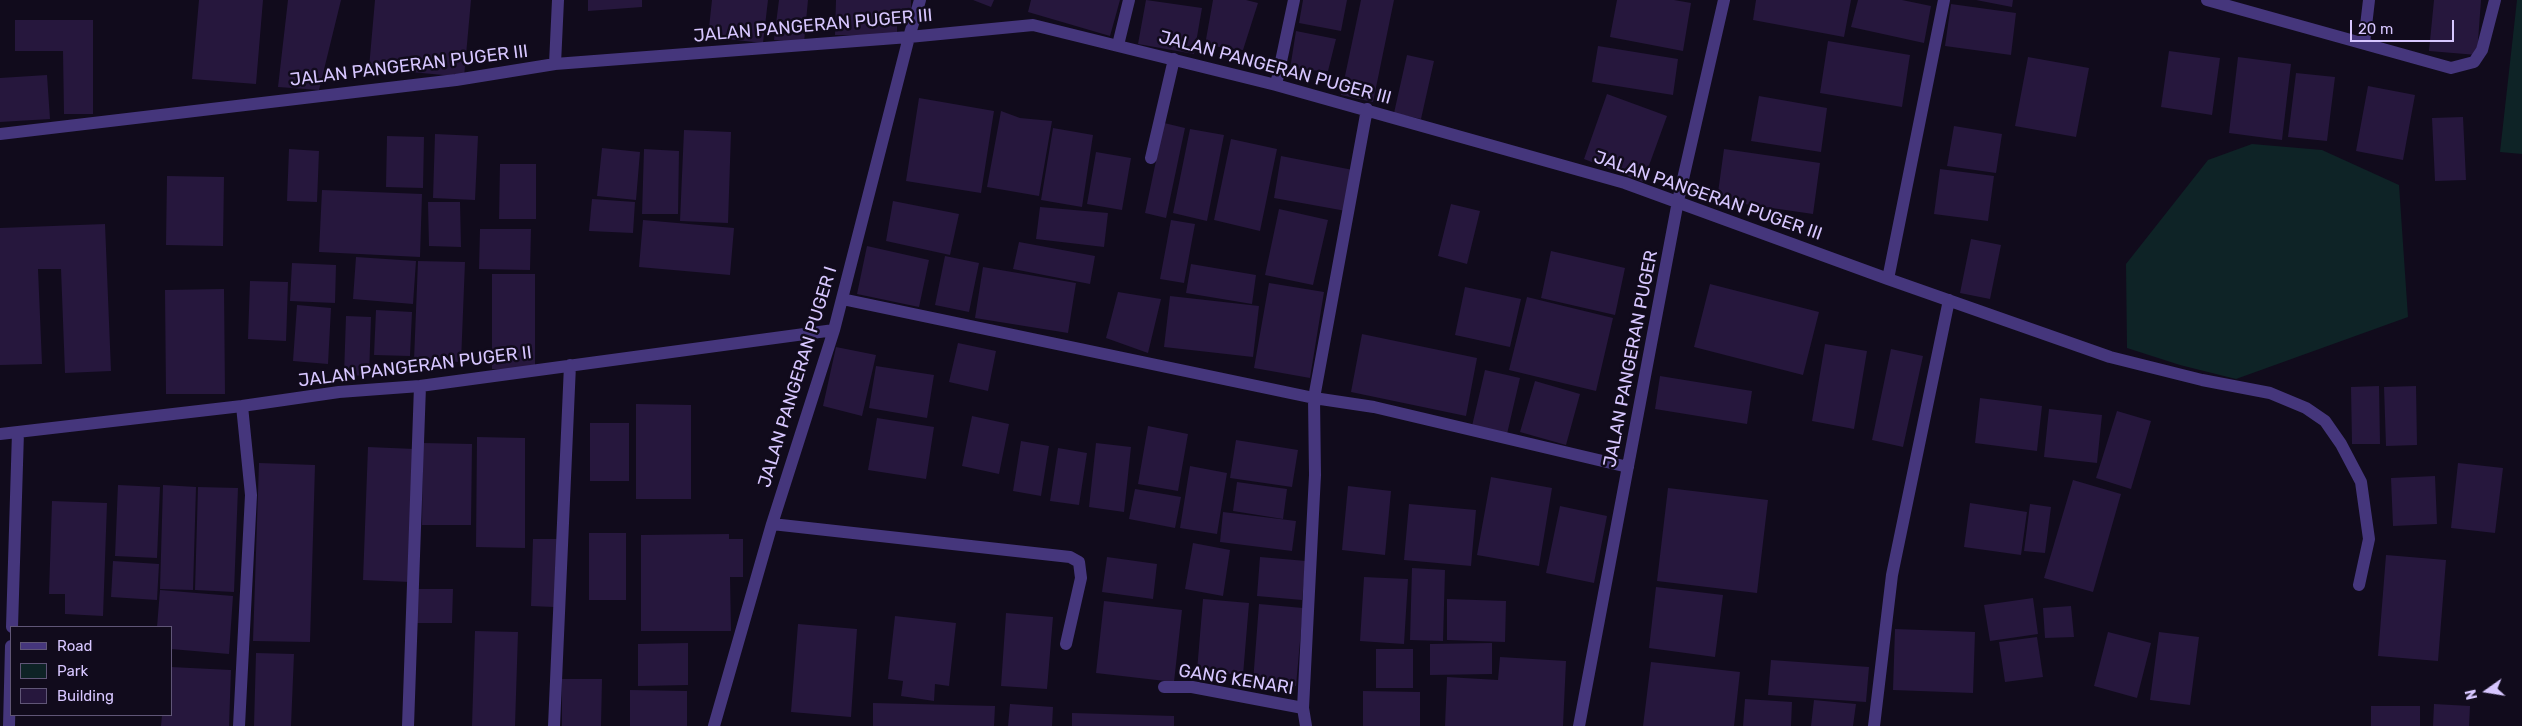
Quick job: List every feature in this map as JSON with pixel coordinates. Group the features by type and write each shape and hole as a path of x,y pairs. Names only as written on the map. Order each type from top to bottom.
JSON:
{"street":[{"path":"555,64 558,0"},
{"name":"JALAN PANGERAN PUGER I","path":"714,726 772,524 834,330 920,0"},
{"path":"1118,45 1129,0"},
{"path":"1276,84 1294,0"},
{"name":"JALAN PANGERAN PUGER","path":"1579,726 1678,201 1724,0"},
{"path":"1888,279 1944,0"},
{"path":"2207,0 2451,68 2474,62 2482,50 2495,0"},
{"path":"2364,43 2369,0"},
{"name":"JALAN PANGERAN PUGER III","path":"0,134 446,81 555,64 909,37 1033,25 1276,84 1625,183 1888,279 2110,357 2202,380 2270,393 2306,408 2325,421 2341,444 2361,482 2369,539 2359,585"},
{"path":"1151,158 1174,59"},
{"path":"1306,726 1303,708 1316,475 1314,398 1367,109"},
{"path":"842,299 1314,398 1374,407 1628,466"},
{"path":"1874,726 1892,575 1949,300"},
{"name":"JALAN PANGERAN PUGER II","path":"0,434 242,406 339,392 420,386 834,330"},
{"path":"554,726 570,366"},
{"path":"408,726 420,386"},
{"path":"239,726 252,495 242,406"},
{"path":"12,626 18,432"},
{"path":"772,524 1070,557 1078,562 1081,578 1066,644"},
{"path":"9,726 10,686"},
{"name":"GANG KENARI","path":"1164,687 1192,687 1303,708"}],"green space":[{"path":"2517,0 2522,0 2522,154 2500,152"},
{"path":"2252,144 2322,150 2399,185 2408,317 2236,379 2180,365 2127,348 2126,264 2208,160"}],"building":[{"path":"199,0 263,0 256,84 192,79"},
{"path":"288,0 341,0 319,90 278,87"},
{"path":"375,0 471,0 464,77 369,68"},
{"path":"588,0 642,0 642,7 588,11"},
{"path":"712,0 768,0 763,43 708,37"},
{"path":"779,0 808,0 804,43 774,40"},
{"path":"836,0 911,0 911,21 897,21 897,36 835,35"},
{"path":"973,0 994,0 991,7"},
{"path":"1031,0 1120,0 1110,36 1028,12"},
{"path":"1146,0 1202,8 1194,54 1138,44"},
{"path":"1213,0 1246,0 1258,3 1243,50 1205,45"},
{"path":"1303,0 1347,0 1341,31 1299,23"},
{"path":"1361,0 1394,0 1373,102 1341,95"},
{"path":"1617,0 1674,0 1691,3 1683,51 1610,37"},
{"path":"1756,0 1851,0 1844,37 1753,20"},
{"path":"1858,0 1902,0 1931,6 1924,43 1851,27"},
{"path":"1976,0 2013,0 2012,7"},
{"path":"2434,0 2481,0 2477,55 2429,51"},
{"path":"1951,4 2016,13 2011,55 1945,46"},
{"path":"15,20 93,20 93,114 64,114 63,51 15,51"},
{"path":"1296,31 1336,39 1328,71 1290,69"},
{"path":"1828,41 1910,55 1902,107 1820,93"},
{"path":"1598,46 1678,59 1673,95 1592,82"},
{"path":"2169,51 2220,58 2212,115 2161,107"},
{"path":"1407,55 1434,61 1421,119 1394,113"},
{"path":"2028,57 2089,68 2076,137 2015,126"},
{"path":"2238,57 2291,64 2282,140 2229,133"},
{"path":"2296,73 2335,77 2327,141 2288,137"},
{"path":"47,75 50,119 0,122 0,78"},
{"path":"2368,86 2415,95 2403,160 2356,151"},
{"path":"1607,94 1667,116 1643,182 1584,159"},
{"path":"1759,96 1827,108 1821,152 1751,141"},
{"path":"919,98 994,111 981,193 906,181"},
{"path":"1001,111 1020,118 1052,121 1039,196 987,187"},
{"path":"2463,117 2466,180 2435,181 2432,118"},
{"path":"1164,123 1185,128 1166,218 1145,213"},
{"path":"1954,126 2002,134 1996,173 1947,166"},
{"path":"1053,128 1093,135 1082,207 1041,200"},
{"path":"1190,129 1224,135 1207,221 1173,213"},
{"path":"684,130 731,132 728,223 680,221"},
{"path":"435,134 478,136 475,200 433,198"},
{"path":"387,136 424,137 423,188 386,187"},
{"path":"1231,139 1277,149 1260,231 1214,220"},
{"path":"602,148 640,152 636,200 597,196"},
{"path":"289,149 319,151 317,202 287,201"},
{"path":"644,149 679,151 678,214 642,214"},
{"path":"1724,149 1820,163 1813,214 1717,200"},
{"path":"1096,152 1131,158 1122,210 1087,204"},
{"path":"1281,156 1353,170 1346,211 1274,198"},
{"path":"500,164 536,164 536,219 499,219"},
{"path":"1940,169 1994,176 1988,221 1934,214"},
{"path":"167,176 224,177 223,246 166,245"},
{"path":"322,190 422,194 420,257 319,252"},
{"path":"592,199 635,202 633,233 589,231"},
{"path":"893,201 959,214 950,255 886,241"},
{"path":"428,202 460,202 461,247 429,246"},
{"path":"1451,204 1480,211 1467,264 1438,256"},
{"path":"1040,207 1108,213 1104,247 1036,239"},
{"path":"1279,209 1328,220 1313,285 1265,275"},
{"path":"643,220 734,228 730,275 639,267"},
{"path":"1171,220 1195,224 1184,283 1160,279"},
{"path":"105,224 111,371 65,373 61,269 38,269 42,364 0,365 0,228"},
{"path":"480,229 531,229 530,270 479,269"},
{"path":"1971,239 2001,245 1990,299 1960,293"},
{"path":"1019,242 1095,256 1090,284 1013,269"},
{"path":"867,246 929,260 919,307 857,294"},
{"path":"1551,251 1625,268 1615,315 1541,298"},
{"path":"945,256 979,263 969,312 935,305"},
{"path":"356,257 416,261 413,304 353,299"},
{"path":"418,261 465,262 461,362 414,360"},
{"path":"292,263 336,265 335,303 290,301"},
{"path":"1191,264 1256,275 1252,304 1186,293"},
{"path":"983,267 1076,283 1068,333 975,318"},
{"path":"492,274 535,274 535,370 492,369"},
{"path":"250,281 288,282 286,341 248,339"},
{"path":"1269,283 1324,292 1310,378 1254,368"},
{"path":"1710,284 1819,312 1803,375 1694,347"},
{"path":"1465,287 1521,299 1510,347 1455,335"},
{"path":"224,289 225,394 166,394 165,290"},
{"path":"1118,292 1161,299 1148,353 1106,338"},
{"path":"1170,296 1259,306 1253,357 1164,347"},
{"path":"1527,297 1613,318 1596,391 1509,370"},
{"path":"297,305 331,308 328,364 293,361"},
{"path":"376,310 412,312 410,356 374,355"},
{"path":"346,316 371,317 369,376 344,375"},
{"path":"1362,334 1477,358 1466,416 1351,392"},
{"path":"958,343 996,351 988,391 949,382"},
{"path":"1825,344 1867,351 1854,429 1812,421"},
{"path":"836,347 876,355 862,416 823,406"},
{"path":"1891,349 1923,356 1903,447 1872,440"},
{"path":"876,366 934,375 927,418 869,408"},
{"path":"1485,370 1520,378 1507,434 1472,426"},
{"path":"1660,376 1752,391 1747,424 1655,409"},
{"path":"1535,381 1580,394 1566,445 1520,432"},
{"path":"2379,386 2380,444 2352,444 2351,387"},
{"path":"2416,386 2417,445 2386,446 2384,387"},
{"path":"1980,398 2042,406 2037,451 1975,443"},
{"path":"636,404 691,405 691,499 636,499"},
{"path":"2049,409 2102,415 2097,463 2044,457"},
{"path":"2117,411 2151,421 2131,489 2096,478"},
{"path":"972,416 1009,424 999,474 962,466"},
{"path":"877,418 934,427 926,479 868,470"},
{"path":"590,423 629,423 629,481 590,481"},
{"path":"1148,426 1188,434 1178,491 1138,484"},
{"path":"477,437 525,438 525,548 476,547"},
{"path":"1236,440 1298,450 1292,487 1230,478"},
{"path":"1021,441 1049,446 1041,496 1013,491"},
{"path":"423,443 472,444 471,525 422,525"},
{"path":"1096,443 1131,447 1124,512 1089,507"},
{"path":"368,447 415,449 410,582 363,580"},
{"path":"1058,448 1087,453 1079,505 1050,501"},
{"path":"259,463 315,465 310,642 253,641"},
{"path":"2458,463 2503,468 2495,533 2451,528"},
{"path":"1190,466 1227,473 1217,534 1180,528"},
{"path":"2435,476 2437,524 2393,526 2391,478"},
{"path":"1491,477 1552,488 1539,566 1477,555"},
{"path":"2073,480 2121,494 2093,592 2044,578"},
{"path":"1237,482 1287,489 1283,519 1233,511"},
{"path":"118,485 160,487 157,558 115,556"},
{"path":"163,485 196,487 193,590 160,589"},
{"path":"1348,486 1391,491 1385,555 1342,550"},
{"path":"198,487 238,488 234,592 195,590"},
{"path":"1668,488 1768,500 1757,593 1657,581"},
{"path":"1135,489 1181,497 1175,528 1129,519"},
{"path":"52,501 107,503 103,616 65,614 65,594 49,594"},
{"path":"1970,503 2027,512 2021,555 1964,547"},
{"path":"1409,504 1476,510 1471,566 1404,560"},
{"path":"2030,504 2051,507 2045,553 2024,551"},
{"path":"1560,506 1607,516 1594,583 1546,573"},
{"path":"1223,512 1296,521 1292,551 1220,542"},
{"path":"589,533 626,533 626,600 589,600"},
{"path":"729,534 729,539 743,539 743,577 730,577 731,631 641,631 641,535"},
{"path":"533,539 557,539 554,607 531,606"},
{"path":"1193,543 1230,550 1223,596 1185,589"},
{"path":"2386,555 2446,560 2438,661 2378,656"},
{"path":"1107,557 1157,564 1153,599 1102,592"},
{"path":"1260,557 1306,561 1302,600 1257,596"},
{"path":"113,561 159,564 157,600 111,597"},
{"path":"1412,568 1445,570 1443,641 1410,640"},
{"path":"1364,577 1408,579 1404,644 1360,641"},
{"path":"1656,587 1723,595 1715,657 1649,648"},
{"path":"416,589 453,589 452,623 416,623"},
{"path":"160,590 233,596 229,654 172,649 172,626 157,626"},
{"path":"2033,598 2038,634 1990,641 1984,605"},
{"path":"1203,599 1249,603 1243,675 1197,671"},
{"path":"1447,599 1506,601 1505,642 1447,640"},
{"path":"1104,601 1182,610 1174,682 1096,673"},
{"path":"1259,604 1303,608 1296,686 1253,682"},
{"path":"2071,606 2074,637 2045,638 2043,608"},
{"path":"1006,613 1053,617 1047,689 1001,686"},
{"path":"895,616 956,623 949,686 935,684 934,701 901,696 903,681 888,679"},
{"path":"798,624 857,629 851,717 791,712"},
{"path":"1895,629 1975,632 1973,693 1893,690"},
{"path":"475,631 518,632 515,726 472,726"},
{"path":"2108,632 2151,643 2137,698 2094,686"},
{"path":"2159,632 2199,637 2190,705 2150,700"},
{"path":"2037,637 2043,677 2005,682 1999,642"},
{"path":"688,643 688,685 638,686 638,644"},
{"path":"1492,643 1492,674 1430,675 1430,644"},
{"path":"1376,649 1413,649 1413,688 1376,688"},
{"path":"256,653 294,654 291,726 254,726"},
{"path":"1500,657 1566,661 1563,726 1445,726 1447,677 1498,680"},
{"path":"1771,660 1869,667 1866,702 1768,695"},
{"path":"1651,662 1740,672 1734,726 1643,726"},
{"path":"172,667 231,670 229,726 161,726 162,716 172,716"},
{"path":"562,679 602,679 601,726 562,726"},
{"path":"630,690 687,691 687,726 630,726"},
{"path":"1363,691 1420,692 1420,726 1363,726"},
{"path":"1745,699 1792,702 1791,726 1743,726"},
{"path":"1814,700 1856,704 1853,726 1811,726"},
{"path":"873,703 995,706 994,726 873,726"},
{"path":"1010,704 1053,707 1052,726 1008,726"},
{"path":"2434,704 2470,706 2469,726 2433,726"},
{"path":"2371,706 2420,706 2420,726 2371,726"},
{"path":"1072,713 1174,716 1174,726 1072,726"}]}
